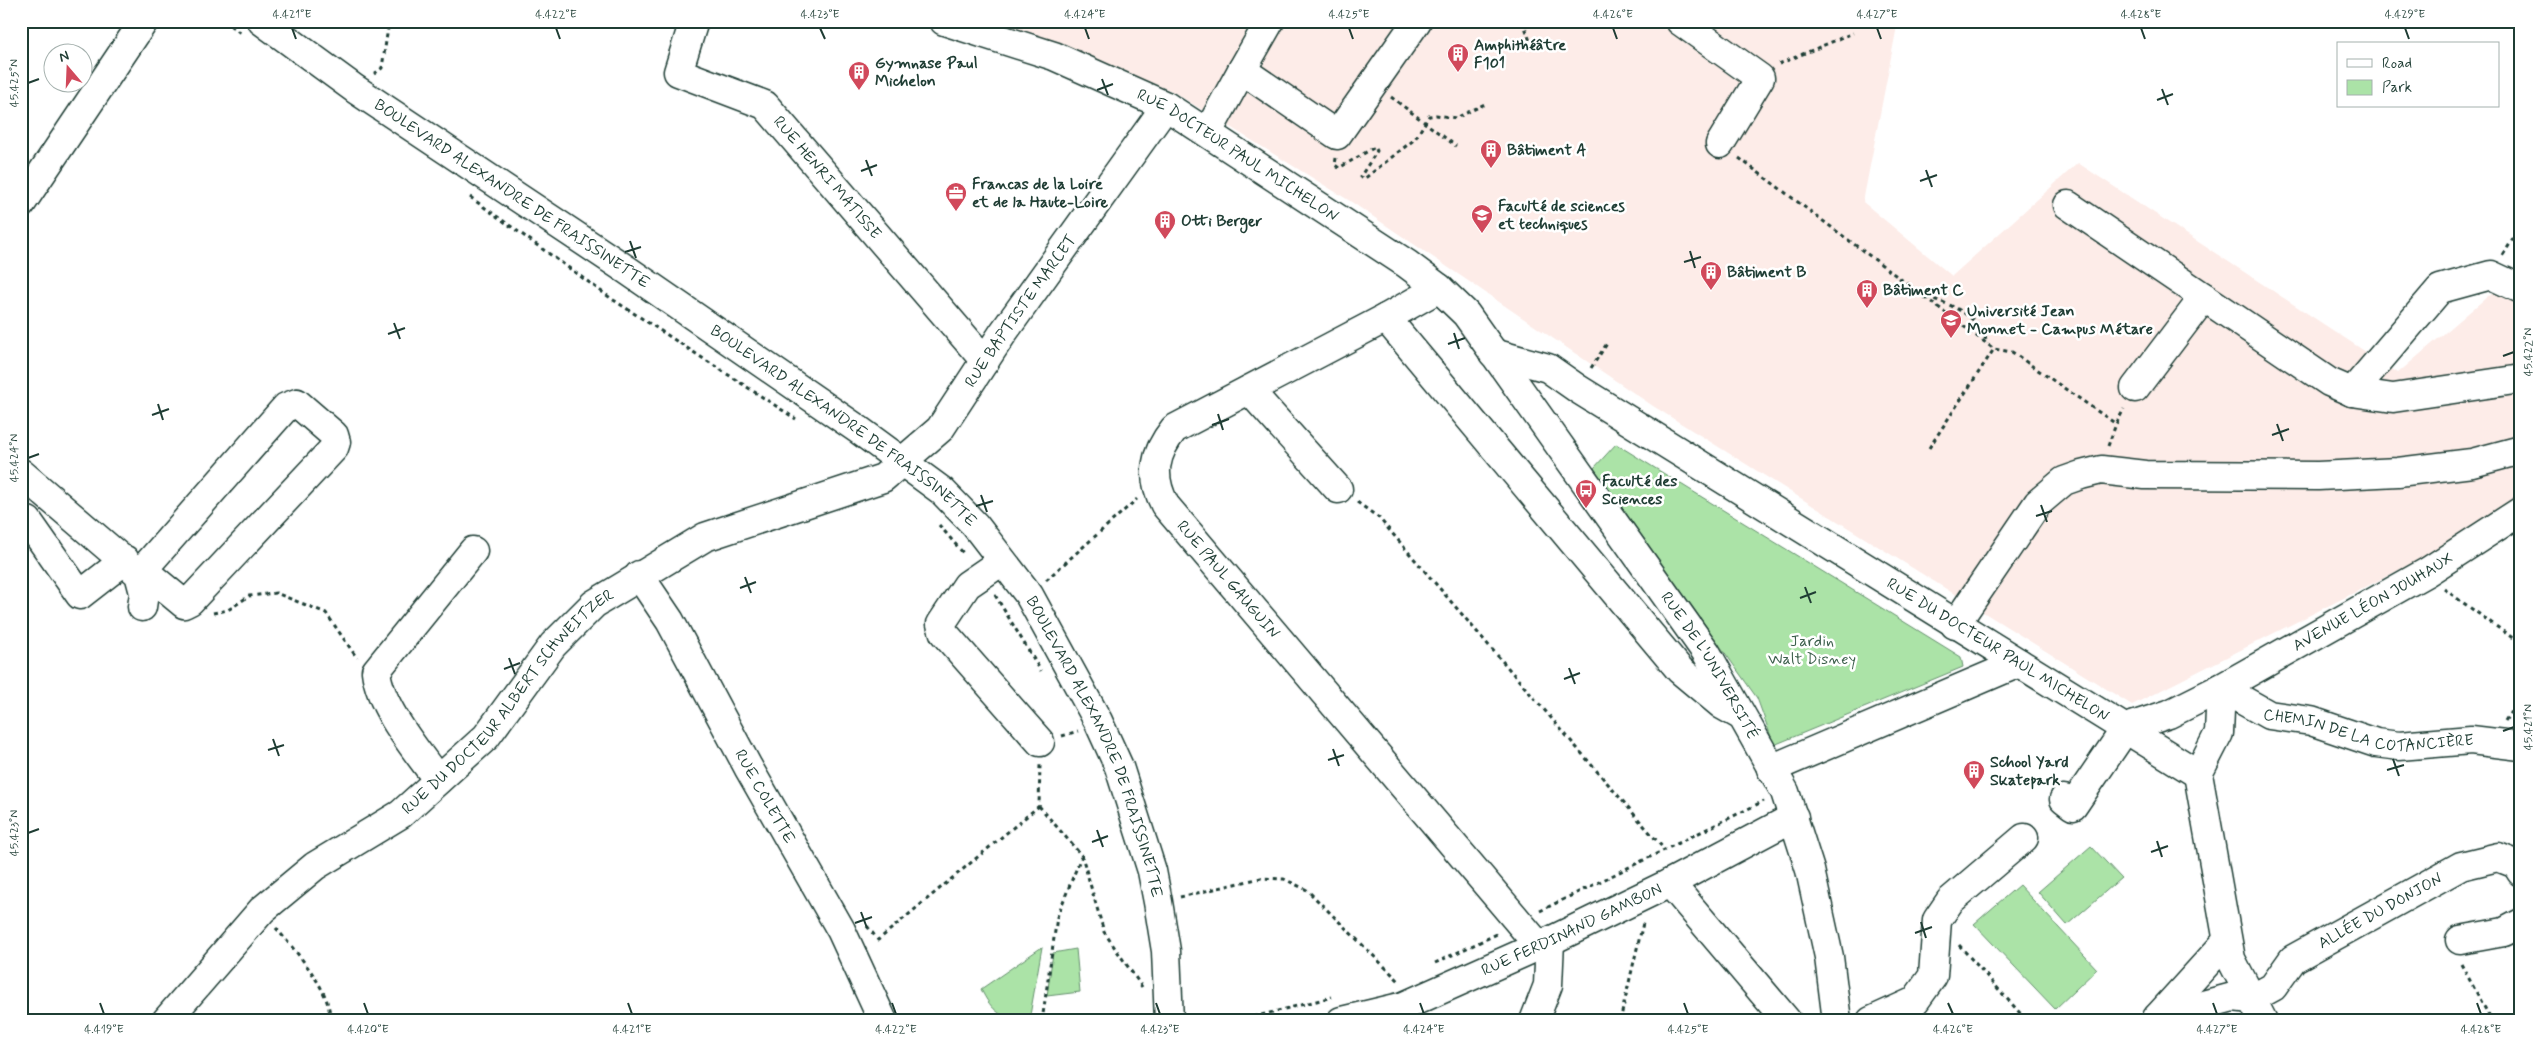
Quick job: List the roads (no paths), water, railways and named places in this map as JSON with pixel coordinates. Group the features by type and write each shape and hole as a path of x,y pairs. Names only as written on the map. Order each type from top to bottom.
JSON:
{"street":[{"path":"21,204 144,21"},
{"name":"RUE HENRI MATISSE","path":"694,21 678,72 765,105 985,361"},
{"name":"RUE DOCTEUR PAUL MICHELON","path":"944,21 1054,56 1166,106 1408,264 1439,288 1466,314 1493,353"},
{"path":"1208,132 1270,21"},
{"path":"1242,70 1337,135 1417,21"},
{"path":"1680,21 1760,78 1720,144"},
{"name":"BOULEVARD ALEXANDRE DE FRAISSINETTE","path":"255,30 355,89 627,270 942,491 975,526 1029,595 1098,722 1119,767 1152,871 1166,951 1169,1021"},
{"name":"RUE BAPTISTE MARCET","path":"903,463 940,429 985,361 1166,106"},
{"path":"2068,205 2329,382 2352,392 2393,398 2521,379"},
{"path":"2352,392 2440,289 2491,275 2521,289"},
{"name":"RUE PAUL GAUGUIN","path":"1439,288 1386,318 1174,429 1159,453 1155,472 1157,489 1165,504 1544,944"},
{"path":"2136,388 2204,296"},
{"path":"1386,318 1680,670 1722,705 1743,716"},
{"name":"RUE DU DOCTEUR PAUL MICHELON","path":"1493,353 1548,368 1583,381 1955,624 2198,774"},
{"name":"RUE DE L'UNIVERSITÉ","path":"1493,353 1706,652 1785,792 1810,870 1829,957 1838,1021"},
{"name":"RUE DU DOCTEUR PAUL MICHELON","path":"1518,386 1583,381"},
{"path":"1249,390 1338,489"},
{"path":"21,474 132,567 149,575 184,604 190,601 334,448 336,442 334,435 296,403 286,407 132,567 80,595 28,522"},
{"path":"1955,624 2038,503 2064,481 2101,470 2144,475 2327,476 2438,468 2496,458 2521,450"},
{"name":"RUE DU DOCTEUR ALBERT SCHWEITZER","path":"166,1021 262,910 315,866 401,814 486,737 553,645 594,604 705,537 883,478 903,463"},
{"name":"AVENUE LÉON JOUHAUX","path":"2126,728 2169,714 2221,688 2427,572 2521,511"},
{"path":"438,780 408,739 377,686 376,672 473,551"},
{"path":"1002,561 967,585 942,624 944,633 1040,742"},
{"path":"132,567 144,593 142,607"},
{"name":"RUE COLETTE","path":"639,576 670,621 748,767 853,926 882,1021"},
{"path":"1771,769 2019,663"},
{"path":"2221,688 2219,733 2198,774 2231,959 2257,1010"},
{"name":"CHEMIN DE LA COTANCIÈRE","path":"2221,688 2269,715 2310,721 2376,743 2399,746 2471,740 2521,746"},
{"path":"2064,800 2073,806 2126,728"},
{"name":"RUE FERDINAND GAMBON","path":"1341,1021 1404,1006 1544,944 1660,888 1794,817"},
{"path":"1871,1021 1916,1001 1933,976 1937,920 1950,901 2024,838"},
{"name":"ALLÉE DU DONJON","path":"2257,1010 2293,959 2461,866 2498,857 2516,864 2521,872"},
{"path":"1660,888 1787,1021"},
{"path":"2460,940 2504,932 2521,924"},
{"path":"2157,1019 2227,941"},
{"path":"1534,1021 1548,985 1544,944"},
{"path":"2157,1019 2234,997 2257,1010"}],"place":[{"name":"Amphithéâtre F101","path":"1458,73"},
{"name":"Gymnase Paul Michelon","path":"859,91"},
{"name":"Bâtiment A","path":"1491,169"},
{"name":"Francas de la Loire et de la Haute-Loire","path":"956,212"},
{"name":"Faculté de sciences et techniques","path":"1482,234"},
{"name":"Otti Berger","path":"1165,240"},
{"name":"Bâtiment B","path":"1711,291"},
{"name":"Bâtiment C","path":"1867,309"},
{"name":"Université Jean Monnet - Campus Métare","path":"1951,339"},
{"name":"Faculté des Sciences","path":"1586,509"},
{"name":"School Yard Skatepark","path":"1974,790"}],"park label":[{"name":"Jardin Walt Disney","path":"1812,650"}]}
